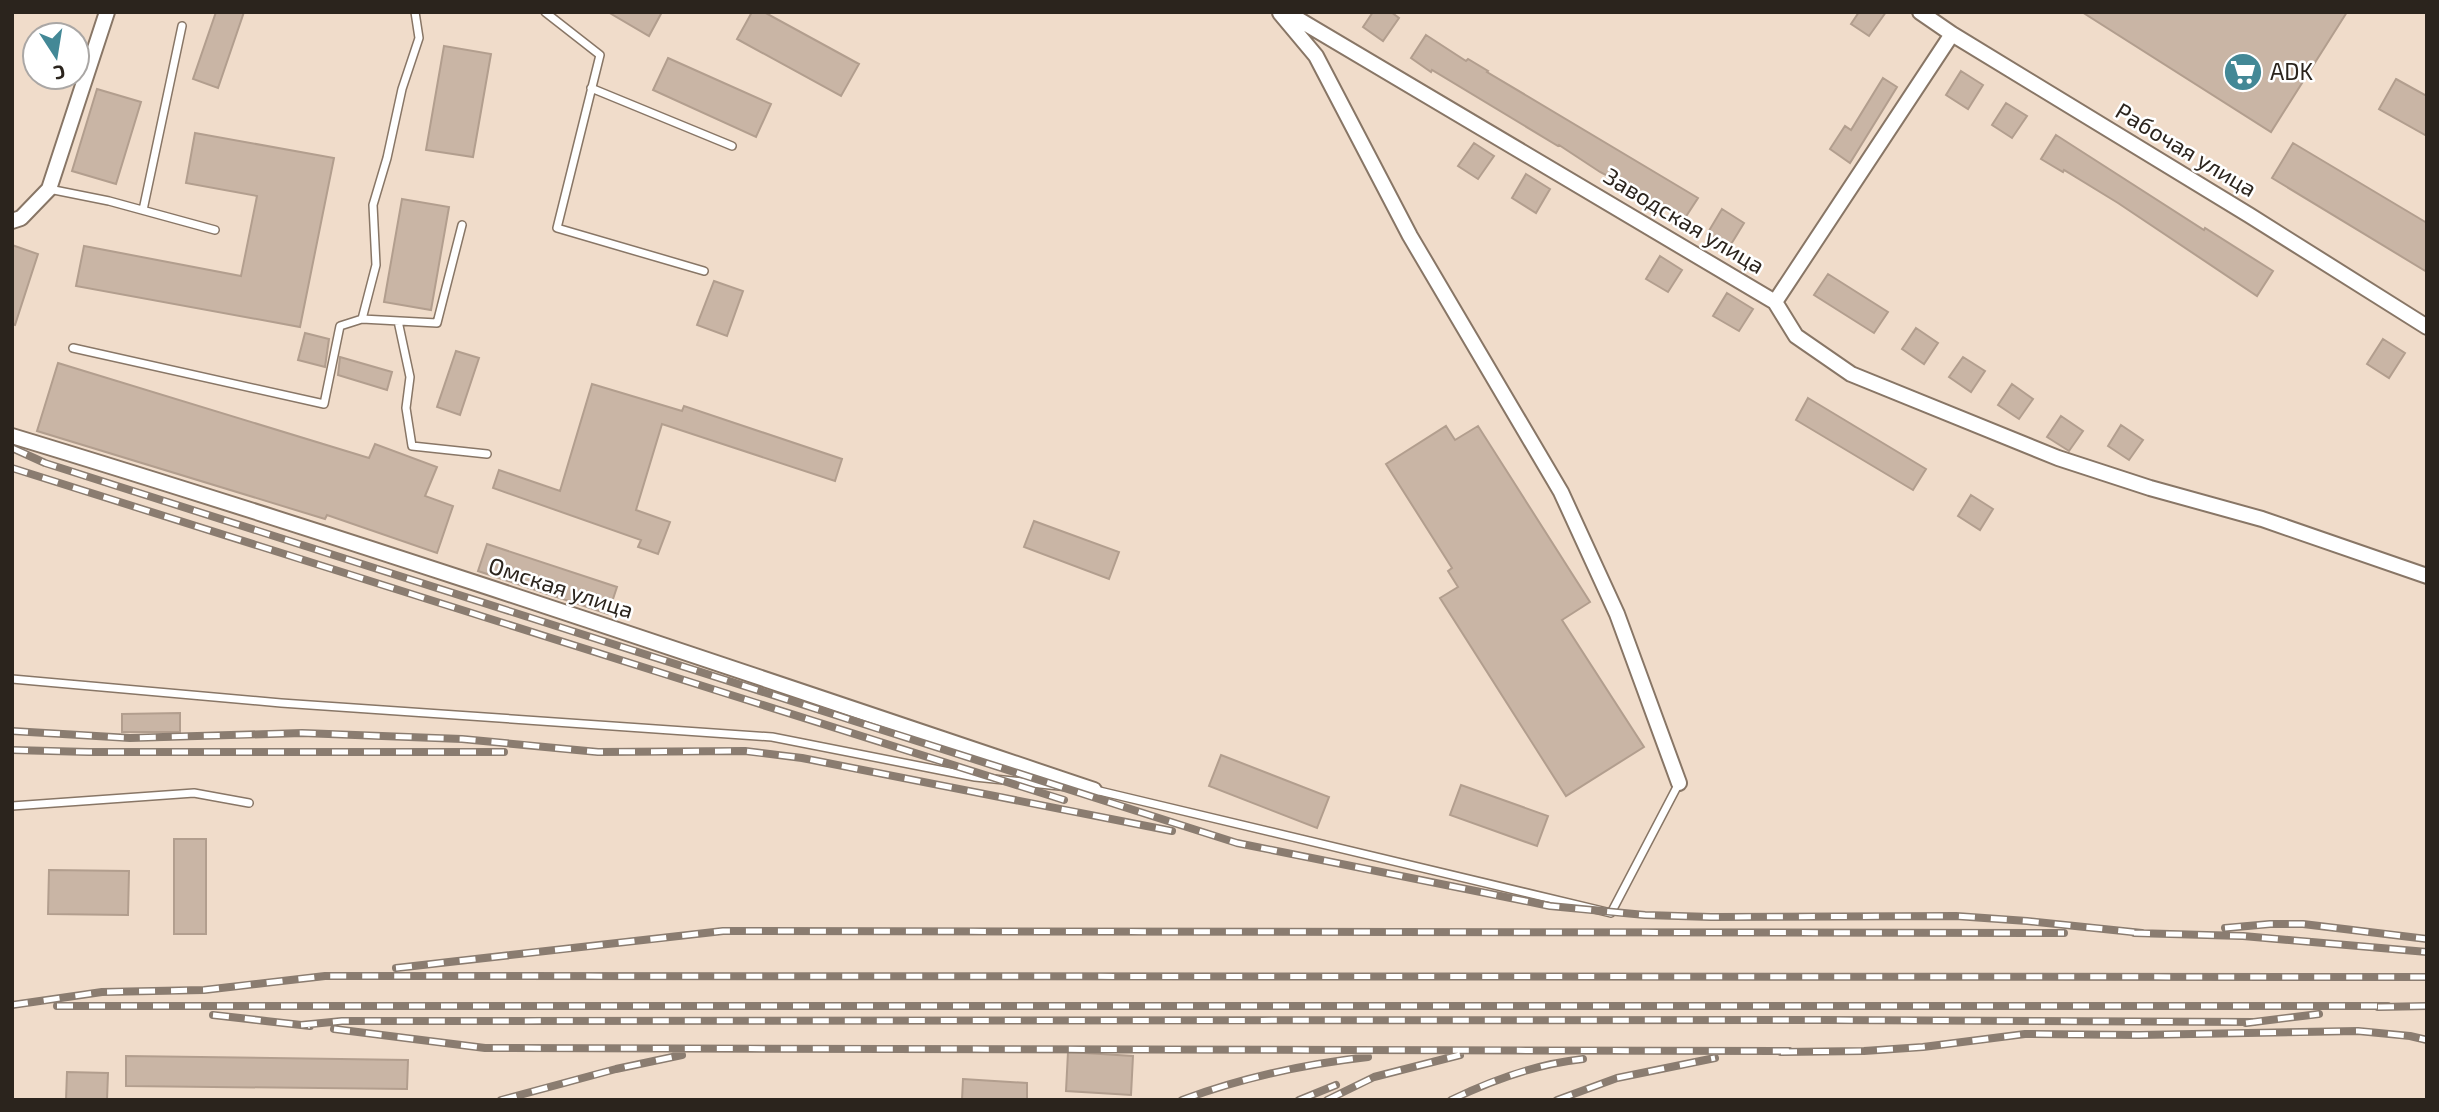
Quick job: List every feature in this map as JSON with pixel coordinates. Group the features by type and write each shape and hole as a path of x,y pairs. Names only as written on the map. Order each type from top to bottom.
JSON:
{"street":[{"path":"12,221 21,218 49,189 107,12"},
{"path":"1279,12 1316,56 1410,236 1561,492 1617,614 1679,783"},
{"name":"Заводская улица","path":"1286,12 1775,302 1796,336 1851,374 2058,458 2150,488 2262,519 2427,576"},
{"name":"Рабочая улица","path":"1920,12 2427,327"},
{"path":"1775,302 1952,34"},
{"name":"Омская улица","path":"12,436 177,486 631,634 1094,790"}],"lane":[{"path":"362,319 376,265 373,205 387,158 402,89 419,38 415,12"},
{"path":"545,12 600,55 557,228 704,271"},
{"path":"143,210 182,26"},
{"path":"591,88 732,146"},
{"path":"49,189 143,210 215,230"},
{"path":"73,348 324,404 340,326 362,319 437,323 462,225"},
{"path":"398,321 410,377 406,408 412,446 487,454"},
{"path":"12,678 281,703 772,737 975,777 1094,790 1611,913 1679,783"},
{"path":"12,806 194,793 249,803"}],"building":[{"path":"216,12 244,12 218,88 193,79"},
{"path":"608,12 662,12 649,36"},
{"path":"752,12 764,12 859,64 841,96 737,39"},
{"path":"1373,12 1391,12 1399,18 1383,41 1363,27"},
{"path":"1859,12 1886,12 1869,36 1851,24"},
{"name":"ADK","path":"2082,12 2347,12 2271,132"},
{"path":"1426,35 1698,198 1683,221 1644,195 1600,172 1411,58"},
{"path":"444,46 491,54 473,157 426,150"},
{"path":"668,58 771,104 756,137 653,90"},
{"path":"1961,71 1983,85 1968,109 1946,95"},
{"path":"1883,78 1897,87 1850,163 1830,149 1845,126 1851,130"},
{"path":"2396,79 2427,96 2427,136 2379,109"},
{"path":"97,89 141,102 116,184 72,171"},
{"path":"2006,103 2027,116 2012,138 1992,125"},
{"path":"195,133 334,158 300,327 76,286 84,246 241,276 257,196 186,183"},
{"path":"2056,135 2273,271 2257,296 2118,203 2041,159"},
{"path":"1474,143 1494,156 1478,179 1458,166"},
{"path":"2293,143 2427,223 2427,272 2272,178"},
{"path":"1526,174 1550,189 1536,213 1512,198"},
{"path":"402,199 449,207 431,310 384,302"},
{"path":"1722,209 1744,223 1730,246 1707,234"},
{"path":"12,245 38,254 15,325 12,324"},
{"path":"1660,256 1682,270 1668,292 1646,279"},
{"path":"1828,274 1888,312 1874,333 1814,295"},
{"path":"714,281 743,291 727,336 697,325"},
{"path":"1727,293 1753,309 1739,331 1713,316"},
{"path":"1916,328 1938,343 1924,364 1902,349"},
{"path":"305,333 329,339 325,367 298,360"},
{"path":"2383,339 2405,353 2389,378 2367,364"},
{"path":"456,351 479,358 460,415 437,407"},
{"path":"340,357 392,372 387,390 338,375"},
{"path":"1963,357 1985,371 1971,392 1949,377"},
{"path":"58,363 369,458 375,444 437,467 425,496 453,506 437,553 327,515 325,519 37,431"},
{"path":"592,384 682,411 684,406 842,459 835,481 662,424 636,510 670,522 658,554 638,547 641,540 493,488 499,470 560,491"},
{"path":"2012,384 2033,399 2019,419 1998,405"},
{"path":"1808,398 1926,469 1913,490 1796,420"},
{"path":"2061,416 2083,431 2069,451 2047,437"},
{"path":"2121,425 2143,440 2129,460 2108,446"},
{"path":"1446,426 1455,440 1478,426 1590,602 1562,620 1644,747 1566,796 1440,598 1458,587 1448,571 1452,568 1386,464"},
{"path":"1971,495 1993,509 1980,530 1958,516"},
{"path":"1034,521 1119,552 1109,579 1024,547"},
{"path":"487,544 617,587 608,614 478,571"},
{"path":"180,713 180,732 122,732 122,714"},
{"path":"1221,755 1329,797 1317,828 1209,786"},
{"path":"1461,785 1548,816 1537,846 1450,815"},
{"path":"174,839 206,839 206,934 174,934"},
{"path":"49,870 129,871 128,915 48,914"},
{"path":"1068,1052 1133,1056 1131,1095 1066,1091"},
{"path":"126,1056 408,1060 407,1089 126,1086"},
{"path":"67,1072 108,1073 107,1100 66,1100"},
{"path":"963,1079 1027,1083 1027,1100 962,1100"}],"railway":[{"path":"12,448 45,463 1237,843 1550,906 1645,915 1711,917 1956,916 2142,933"},
{"path":"12,468 1064,800"},
{"path":"12,731 130,738 302,733 462,739 598,752 745,751 802,758 1172,831"},
{"path":"12,750 504,752"},
{"path":"2225,928 2303,924 2427,939"},
{"path":"396,968 723,931 2064,933"},
{"path":"2134,933 2243,936 2427,952"},
{"path":"12,1005 102,992 204,990 325,976 2427,977"},
{"path":"57,1006 2388,1006"},
{"path":"2378,1007 2427,1006"},
{"path":"2246,1023 2319,1014"},
{"path":"213,1015 310,1026"},
{"path":"301,1025 342,1021 2255,1022"},
{"path":"334,1029 485,1048 1789,1051"},
{"path":"1781,1052 1923,1047 2025,1034 2358,1031 2427,1040"},
{"path":"501,1100 616,1069 682,1055"},
{"path":"1327,1100 1374,1077 1460,1055"},
{"path":"1182,1100 1274,1073 1368,1057"},
{"path":"1557,1100 1617,1078 1715,1058"},
{"path":"1451,1100 1515,1074 1583,1059"},
{"path":"1299,1100 1336,1085"}],"place":[{"name":"ADK","path":"2243,72"}]}
